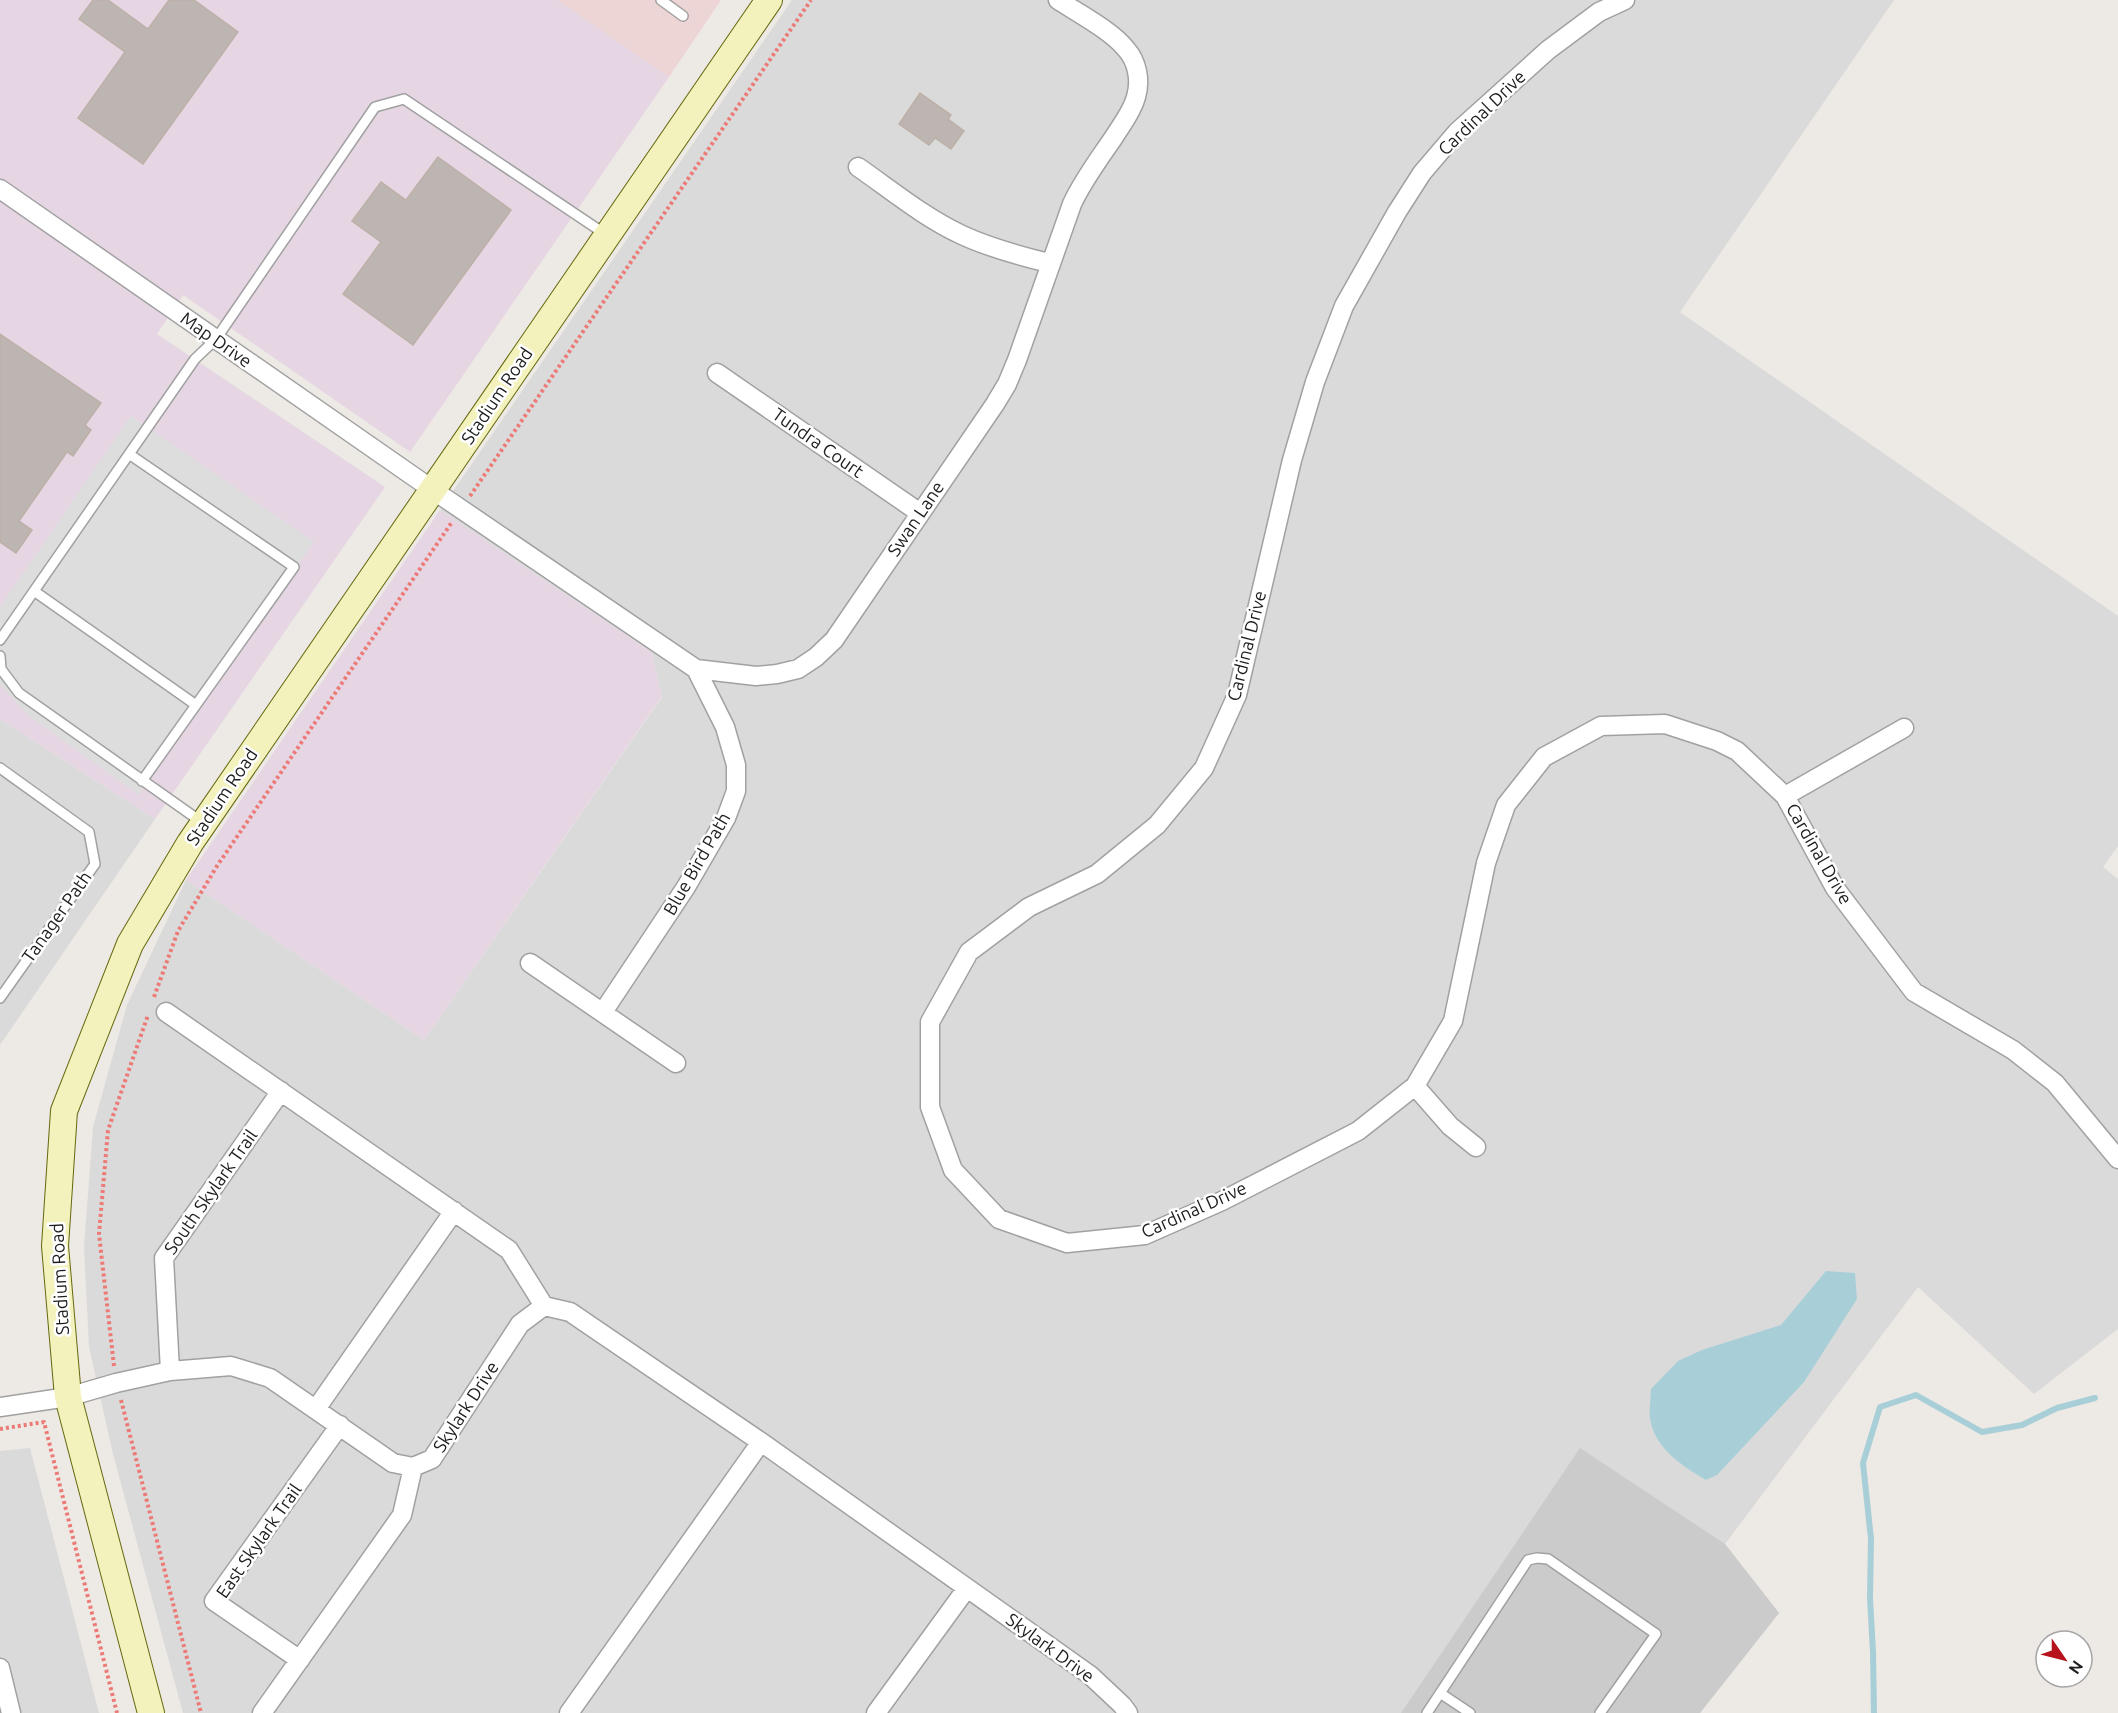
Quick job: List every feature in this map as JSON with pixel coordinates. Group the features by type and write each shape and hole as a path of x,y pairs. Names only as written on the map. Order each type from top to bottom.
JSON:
{"street":[{"name":"Stadium Road","path":"151,1713 68,1397 55,1246 64,1111 130,944 190,843 769,0"},
{"name":"Swan Lane","path":"433,490 696,669 756,676 777,674 798,669 816,657 834,640 1007,384 1049,263 1080,186 1130,113 1137,94 1138,76 1135,62 1126,48 1058,0"},
{"name":"Cardinal Drive","path":"1624,0 1599,12 1548,50 1457,132 1422,174 1397,212 1344,306 1315,382 1292,460 1237,695 1204,768 1157,825 1097,874 1029,907 969,952 930,1022 930,1107 953,1170 999,1219 1067,1243 1145,1235 1211,1206 1358,1131 1415,1086 1453,1021 1486,863 1506,805 1544,757 1601,726 1665,724 1717,741 1737,751 1785,796 1835,888 1914,992 2013,1050 2055,1083 2118,1159"},
{"path":"858,167 960,234 1018,255 1049,263"},
{"name":"Map Drive","path":"0,189 433,490"},
{"name":"Tundra Court","path":"717,373 920,513"},
{"name":"Blue Bird Path","path":"603,1012 686,887 726,818 736,791 736,765 725,727 696,669"},
{"path":"1785,796 1904,728"},
{"path":"530,963 675,1063"},
{"path":"158,1010 281,1091 509,1250 544,1306"},
{"path":"1415,1086 1450,1126 1476,1147"},
{"name":"South Skylark Trail","path":"170,1371 164,1258 281,1091"},
{"path":"316,1409 454,1211"},
{"name":"Skylark Drive","path":"413,1467 432,1459 520,1324 544,1306 570,1312 761,1442 1089,1675 1128,1713"},
{"path":"0,1407 68,1397 170,1371 231,1366 270,1378 393,1463 413,1467 402,1515 262,1713"},
{"name":"East Skylark Trail","path":"300,1660 214,1601 340,1425"},
{"path":"569,1713 761,1442"},
{"path":"876,1713 967,1588"},
{"path":"0,1668 11,1713"}],"lane":[{"path":"661,0 683,16"},
{"path":"0,640 195,359 216,339 375,107 404,99 607,236"},
{"path":"129,454 294,567 142,781"},
{"path":"34,591 196,705"},
{"path":"0,656 1,669 19,693 204,824"},
{"name":"Tanager Path","path":"0,769 89,832 95,864 0,998"},
{"path":"1427,1713 1528,1560 1537,1558 1548,1559 1656,1634 1600,1713"},
{"path":"1440,1693 1470,1713"}],"path":[{"path":"154,998 178,932 217,866 811,0"},
{"path":"158,1010 108,1130 99,1234 117,1383 201,1713"},
{"path":"0,1429 44,1422 117,1713"}],"shaded area":[{"path":"0,0 557,0 669,77 410,452 183,295 157,334 385,487 155,819 0,719"},
{"path":"557,0 721,0 669,77"},
{"path":"792,0 1894,0 1680,312 2118,616 2118,846 2103,867 2118,879 2118,1329 2034,1394 1918,1287 1725,1544 1779,1613 1700,1713 183,1713 113,1454 89,1347 84,1247 93,1127 127,1005 186,880 424,1040 662,697 651,652 440,510"},
{"path":"131,416 314,542 139,795 30,717 0,685 0,607"},
{"path":"440,510 651,652 662,696 424,1040 186,880"},
{"path":"0,719 155,819 0,1045"},
{"path":"30,1448 99,1713 0,1713 0,1451"},
{"path":"1580,1448 1725,1544 1779,1613 1700,1713 1401,1713"}],"water":[{"path":"1826,1271 1855,1273 1857,1299 1804,1382 1717,1475 1706,1480 1672,1457 1654,1433 1650,1415 1651,1389 1678,1361 1702,1350 1781,1325"}],"building":[{"path":"93,0 108,0 148,29 169,0 194,0 238,32 143,164 78,118 125,52 79,19"},
{"path":"920,93 951,115 948,119 964,131 951,149 935,138 929,145 899,124"},
{"path":"438,157 511,210 413,345 343,294 381,242 352,221 381,182 406,200"},
{"path":"0,334 101,403 85,425 91,430 73,456 67,452 19,521 32,530 16,553 0,542"}],"waterway":[{"path":"1874,1713 1870,1598 1871,1539 1863,1463 1880,1407 1916,1395 1982,1432 2022,1425 2057,1408 2095,1398"}]}
